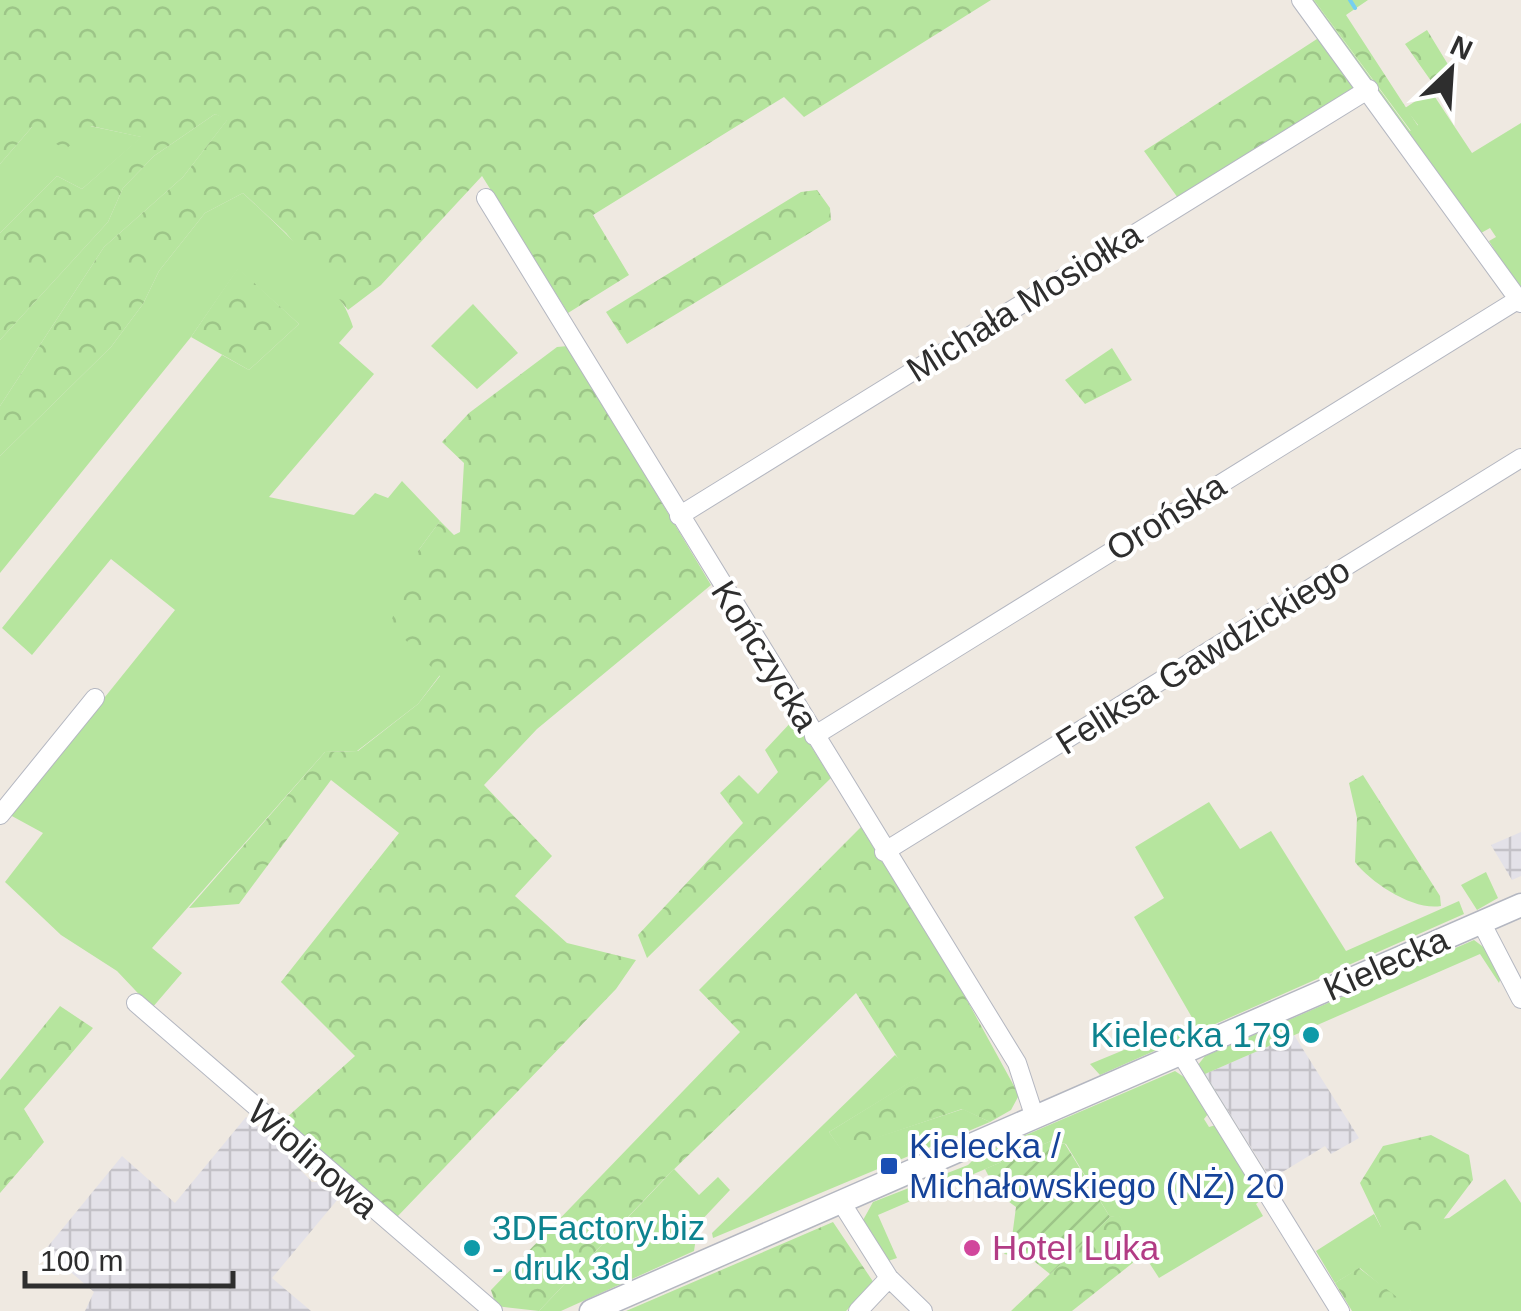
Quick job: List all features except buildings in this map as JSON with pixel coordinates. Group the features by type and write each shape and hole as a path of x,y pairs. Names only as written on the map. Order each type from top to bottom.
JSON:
{"main road":[{"name":"Kielecka","path":"591,1311 1521,905"}],"street":[{"path":"1301,0 1520,301"},
{"name":"Michała Mosiołka","path":"680,516 1368,89"},
{"name":"Kończycka","path":"486,198 1017,1064 1035,1118"},
{"name":"Orońska","path":"814,736 1520,301"},
{"name":"Feliksa Gawdzickiego","path":"884,852 1521,458"},
{"path":"0,815 95,698"},
{"path":"1481,922 1521,999"},
{"name":"Wiolinowa","path":"136,1003 493,1311"},
{"path":"1181,1054 1340,1311"},
{"path":"841,1202 889,1278 923,1311"},
{"path":"858,1311 889,1278"}],"shaded area":[{"path":"1521,832 1521,876 1512,880 1491,845"},
{"path":"1294,1035 1359,1138 1331,1154 1325,1146 1271,1179 1205,1074"},
{"path":"246,1117 301,1160 295,1164 312,1182 329,1181 343,1193 272,1278 311,1311 85,1311 94,1292 45,1250 122,1156 175,1203"}],"green space":[{"path":"0,0 991,0 804,117 784,97 593,215 629,275 568,313 482,176 381,285 348,310 286,233 243,193 205,213 159,271 143,304 111,347 0,456 0,406 104,247 183,177 227,120 215,114 154,156 123,188 108,222 0,340 0,233 57,176 82,189 141,137 91,126 65,150 32,127 0,164"},
{"path":"1309,0 1314,0 1410,131 1418,125 1405,108 1431,91 1472,153 1521,123 1521,293 1489,241 1496,237 1490,228 1481,233"},
{"path":"1314,0 1368,0 1346,15 1418,126 1411,131"},
{"path":"1427,30 1455,76 1436,88 1405,44"},
{"path":"1320,37 1356,87 1178,198 1144,151"},
{"path":"215,114 228,119 183,177 104,247 0,406 0,340 108,222 123,188 154,156"},
{"path":"90,126 142,137 82,189 57,176 0,233 0,164 32,127"},
{"path":"817,190 830,208 831,220 627,344 606,312 801,192"},
{"path":"243,193 322,273 353,327 339,343 374,374 269,497 354,515 375,493 388,498 402,481 440,521 418,551 440,675 418,704 357,751 325,752 152,948 182,973 152,1008 117,971 61,935 5,882 43,833 10,815 175,610 111,559 32,655 2,628 222,355 249,370 299,324 238,269 191,337 0,573 0,456 111,347 143,304 159,271 205,213"},
{"path":"238,268 299,324 249,370 191,337"},
{"path":"473,304 518,353 477,389 431,346"},
{"path":"568,346 711,585 537,729 484,785 552,856 515,896 567,943 636,960 616,989 396,1218 284,1120 355,1056 281,982 399,833 331,780 239,904 189,908 325,752 358,751 418,704 440,676 390,624 418,551 440,521 454,535 460,532 464,463 442,442 469,413 557,347"},
{"path":"1112,348 1132,380 1085,404 1065,380"},
{"path":"794,719 831,778 647,958 638,935 743,823 720,793 739,775 758,794 778,772 765,750"},
{"path":"1363,775 1440,896 1441,906 1418,904 1394,894 1355,862 1357,818 1349,783"},
{"path":"1209,802 1240,849 1271,831 1346,951 1459,901 1464,914 1100,1075 1090,1064 1194,1021 1134,917 1164,898 1135,847"},
{"path":"861,827 962,991 1019,1095 1011,1110 990,1122 962,1109 841,1150 829,1132 918,1077 903,1066 856,993 664,1179 539,1311 496,1306 491,1290 740,1032 699,990"},
{"path":"1486,872 1498,898 1477,910 1461,885"},
{"path":"1474,940 1486,949 1501,977 1499,983 1480,954 1205,1074 1269,1179 1265,1181 1198,1065 1205,1056"},
{"path":"60,1006 93,1028 24,1109 44,1142 0,1193 0,1080"},
{"path":"895,1055 919,1077 829,1132 841,1149 963,1109 990,1122 713,1238 712,1233"},
{"path":"1175,1071 1187,1079 1208,1114 1204,1119 1209,1127 1216,1125 1262,1199 1256,1204 1263,1216 1159,1278 1119,1216 1110,1217 1066,1144 1051,1141 878,1215 897,1258 885,1262 862,1222 873,1202 968,1165 977,1156"},
{"path":"1431,1135 1469,1155 1473,1180 1436,1229 1416,1234 1381,1227 1360,1183 1383,1146"},
{"path":"1051,1141 1065,1144 1110,1217 1050,1274 1030,1258 1004,1254 1011,1245 1016,1207 997,1193 985,1169"},
{"path":"674,1169 699,1195 718,1177 730,1190 698,1224 694,1251 561,1311 539,1311"},
{"path":"1505,1179 1521,1203 1521,1311 1411,1311 1360,1268 1335,1283 1316,1251 1374,1214 1381,1227 1449,1218"},
{"path":"1119,1215 1144,1254 1072,1311 1011,1311 1110,1217"},
{"path":"833,1222 874,1283 846,1311 626,1311"},
{"path":"1359,1268 1411,1311 1352,1311 1335,1283"}],"waterway":[{"path":"1350,0 1355,8"}],"place":[{"name":"Kielecka 179","path":"1311,1035"},
{"name":"Kielecka / Michałowskiego (NŻ) 20","path":"889,1166"},
{"name":"3DFactory.biz - druk 3d","path":"472,1248"},
{"name":"Hotel Luka","path":"972,1248"}]}
